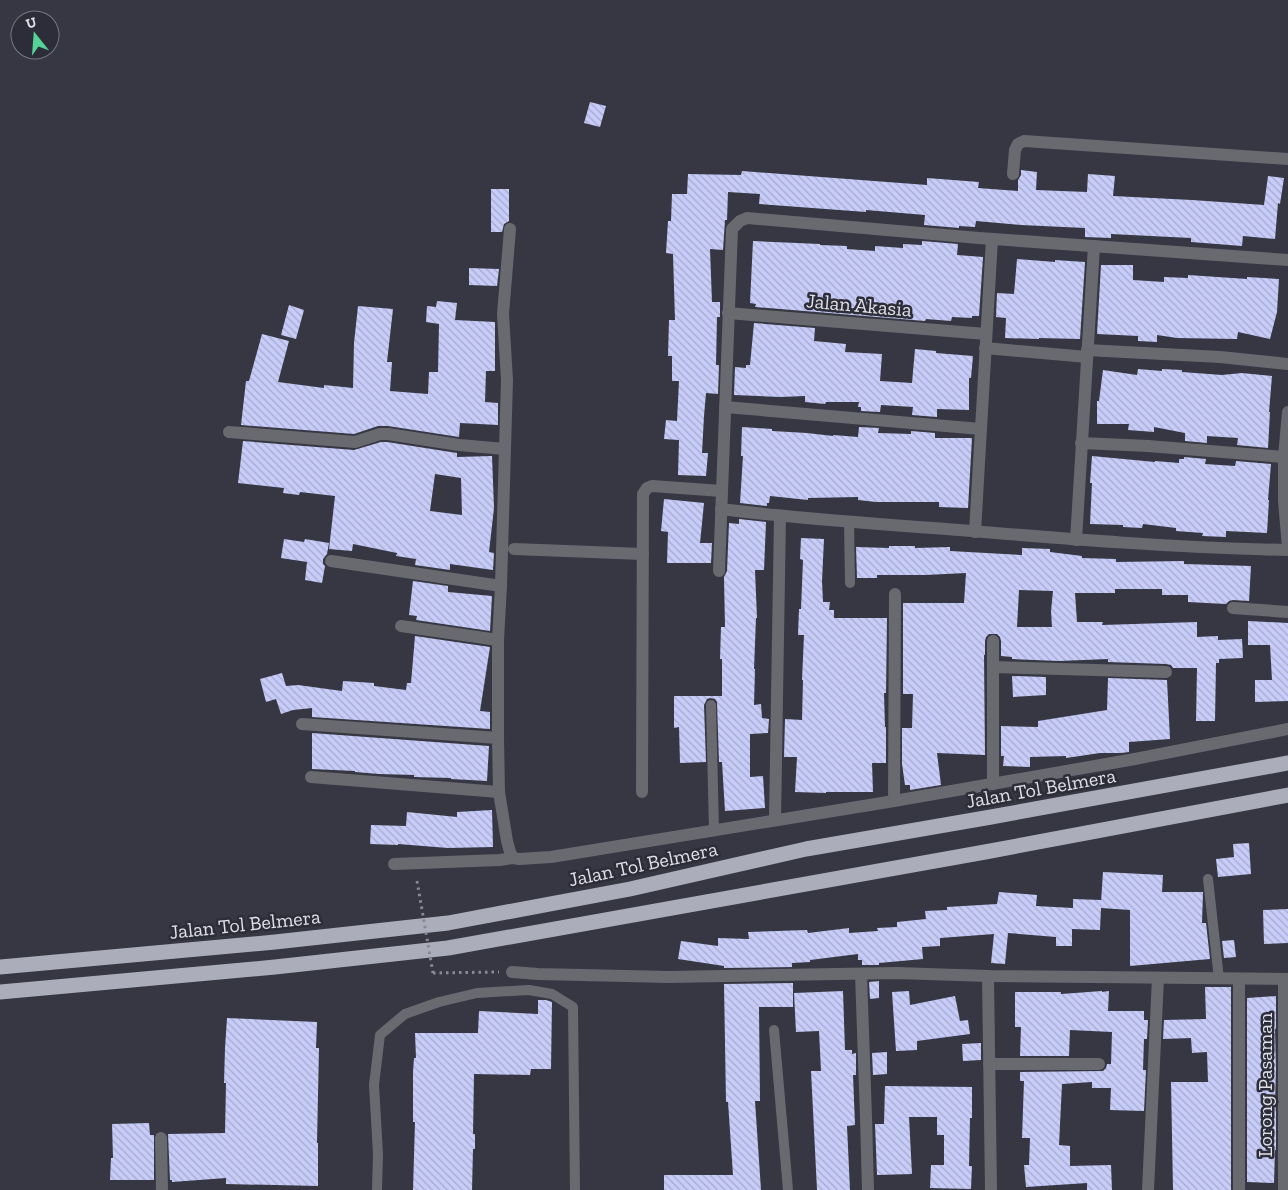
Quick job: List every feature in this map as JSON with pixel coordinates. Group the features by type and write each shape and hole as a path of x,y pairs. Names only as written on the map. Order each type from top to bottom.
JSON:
{"highway":[{"name":"Jalan Tol Belmera","path":"0,967 266,943 448,923 630,889 806,849 991,818 1288,763"},
{"path":"0,992 275,967 448,948 1288,795"}],"street":[{"path":"1013,174 1015,150 1018,144 1024,141 1288,159"},
{"path":"719,571 732,229 740,221 747,218 992,239 1288,260"},
{"path":"510,229 503,314 508,380 498,640 498,792 507,841 513,858"},
{"path":"975,532 992,239"},
{"path":"1076,540 1094,246"},
{"name":"Jalan Akasia","path":"728,313 986,334"},
{"path":"985,348 1087,354 1220,356 1288,364"},
{"path":"725,407 981,429"},
{"path":"721,509 780,516 1076,540 1251,549 1288,549 1284,501 1284,456 1288,412"},
{"path":"229,432 356,442 380,434 388,434 459,445 505,449"},
{"path":"1082,444 1148,446 1284,456"},
{"path":"642,792 643,494 647,488 652,486 722,490"},
{"path":"775,820 780,516"},
{"path":"514,549 643,554"},
{"path":"331,561 501,586"},
{"path":"894,801 895,594"},
{"path":"1233,608 1288,612"},
{"path":"401,626 498,640"},
{"path":"993,641 993,784"},
{"path":"993,667 1166,672"},
{"path":"302,724 498,738"},
{"path":"394,864 551,857 993,784 1288,729"},
{"path":"311,777 498,792"},
{"path":"512,972 669,977 897,974 1286,979"},
{"path":"861,974 868,1190"},
{"path":"988,976 991,1190"},
{"path":"1148,1190 1158,978"},
{"path":"1239,979 1239,1190"},
{"name":"Lorong Pasaman","path":"1284,1190 1286,979"},
{"path":"989,1064 1099,1064"},
{"path":"161,1138 162,1190"}],"lane":[{"path":"849,522 850,583"},
{"path":"711,704 714,830"},
{"path":"1208,879 1219,979"},
{"path":"377,1190 378,1154 374,1085 380,1035 406,1014 438,1002 477,993 529,990 552,994 573,1007 575,1190"},
{"path":"774,1030 788,1190"}],"path":[{"path":"417,881 432,973 512,972"}],"building":[{"path":"590,102 606,106 600,127 584,123"},
{"path":"1021,170 1037,172 1036,190 1087,192 1088,174 1115,176 1113,196 1264,205 1268,176 1284,178 1280,204 1278,203 1275,239 1243,236 1242,246 1191,242 1191,238 1111,234 1111,238 1085,237 1085,228 976,221 975,227 959,226 959,228 924,225 925,215 759,204 760,194 728,192 723,250 710,249 712,302 720,302 720,317 717,317 716,365 719,365 718,394 706,393 702,453 708,453 706,476 678,475 679,440 664,439 666,420 677,421 679,381 672,381 672,356 668,356 669,320 675,320 673,254 666,253 668,221 671,221 672,194 687,194 688,174 741,175 742,171 927,185 927,178 979,182 978,188 1018,191 1018,180"},
{"path":"491,189 509,189 509,221 504,224 502,232 491,232"},
{"path":"753,241 847,246 847,249 875,251 875,246 903,248 903,244 922,245 922,241 958,244 957,255 983,257 979,316 972,316 972,318 952,317 951,321 926,319 925,321 755,307 756,304 750,303"},
{"path":"1017,259 1085,262 1080,339 1005,338 1006,318 996,317 997,293 1014,294"},
{"path":"1101,265 1133,265 1133,280 1164,282 1164,277 1188,278 1188,275 1279,279 1277,312 1270,339 1238,332 1237,339 1177,338 1157,335 1157,342 1138,341 1138,336 1097,334"},
{"path":"469,268 499,269 497,286 469,285"},
{"path":"437,301 457,303 455,320 495,322 495,371 486,371 485,402 498,403 498,425 460,423 459,437 388,426 378,426 354,434 241,425 246,381 249,381 262,334 289,341 278,382 324,388 324,385 353,388 354,343 358,306 393,309 387,362 392,362 390,391 428,394 429,372 438,372 439,324 426,322 427,306 436,307"},
{"path":"289,305 304,310 296,339 281,335"},
{"path":"754,323 815,328 814,341 846,344 845,352 882,354 880,381 912,383 915,349 973,356 971,378 969,378 969,410 937,409 937,417 912,415 913,407 881,405 880,412 861,411 861,407 858,407 859,402 826,402 825,404 805,402 805,396 734,395 735,367 746,368 746,365 750,365"},
{"path":"1138,369 1182,370 1182,372 1222,375 1242,373 1272,376 1268,448 1237,445 1238,438 1207,436 1207,443 1185,441 1185,433 1154,427 1154,432 1128,430 1129,424 1097,424 1097,401 1099,401 1103,370 1137,375"},
{"path":"742,427 858,437 859,427 879,428 878,433 911,434 911,431 935,433 935,438 972,438 968,508 939,507 939,502 876,502 858,500 858,497 808,498 808,500 770,496 767,506 740,503 743,456 741,456"},
{"path":"243,441 354,450 387,442 457,453 457,457 492,456 494,508 489,552 494,553 493,570 450,564 450,570 415,565 416,559 396,556 397,553 353,544 352,551 329,549 335,496 300,492 299,495 283,493 284,488 238,483","holes":["435,474 461,478 462,515 430,511"]},
{"path":"1092,456 1179,463 1179,459 1184,459 1184,457 1206,459 1205,464 1235,466 1236,461 1271,464 1267,533 1226,531 1226,537 1202,536 1203,533 1176,531 1176,528 1143,524 1142,528 1123,527 1123,525 1090,524"},
{"path":"664,499 704,503 700,543 712,543 711,563 667,563 668,532 661,531"},
{"path":"739,519 766,522 764,570 755,570 757,618 754,705 761,704 762,718 769,719 768,733 750,734 750,777 763,776 765,808 725,811 722,762 719,762 717,702 715,699 710,698 707,699 704,705 706,762 680,763 679,727 674,728 674,696 722,696 721,627 725,627 724,577 727,571 729,523 739,524"},
{"path":"801,538 824,539 823,602 830,602 829,610 834,610 834,618 887,618 886,693 884,693 886,763 872,763 873,792 795,792 797,757 784,757 785,719 802,720 804,635 798,635 803,560 800,559"},
{"path":"284,539 304,542 305,539 329,543 327,554 323,559 325,566 322,583 305,580 307,562 281,558"},
{"path":"889,546 915,546 915,548 950,547 950,551 1022,555 1022,548 1050,549 1050,552 1082,556 1082,558 1116,559 1116,562 1184,561 1184,564 1251,566 1249,601 1233,600 1226,604 1188,602 1188,595 1162,595 1162,589 1115,589 1115,593 1075,593 1077,622 1103,622 1102,625 1197,622 1197,637 1218,636 1218,640 1242,639 1243,658 1219,659 1219,663 1216,663 1215,721 1196,721 1197,668 1173,668 1171,665 1166,664 1108,662 1108,659 1059,661 1012,659 1012,657 1001,656 1000,637 997,634 989,634 985,641 984,655 985,755 937,753 941,785 910,790 910,785 905,785 902,764 902,728 912,728 913,694 903,694 903,603 964,603 966,573 877,575 877,578 857,578 856,547 889,548","holes":["1019,590 1053,591 1052,627 1017,627"]},
{"path":"413,581 448,586 448,592 492,596 490,631 416,620 417,616 409,615"},
{"path":"1248,621 1288,623 1288,701 1255,702 1255,680 1272,680 1270,645 1248,645"},
{"path":"415,636 490,647 480,711 490,712 490,729 312,717 312,708 293,710 281,714 276,699 266,702 260,679 282,673 286,686 298,685 342,691 343,681 374,683 374,686 406,690 407,683 411,683"},
{"path":"1012,676 1046,677 1046,695 1013,697"},
{"path":"1108,678 1167,680 1170,739 1129,742 1129,752 1100,753 1066,758 1066,756 1030,757 1030,767 1003,766 1001,726 1038,727 1038,721 1107,710"},
{"path":"312,733 489,746 487,781 312,769"},
{"path":"492,810 493,847 448,848 370,844 371,825 406,826 407,812 457,817 457,812"},
{"path":"1249,843 1251,874 1218,877 1216,859 1234,857 1233,844"},
{"path":"1103,872 1163,875 1162,892 1203,892 1202,923 1206,923 1210,959 1130,966 1130,910 1101,908 1100,930 1072,929 1072,946 1056,946 1056,937 1008,933 1005,964 991,963 994,934 940,938 940,946 922,947 923,959 879,963 879,965 862,965 862,960 858,960 858,954 792,963 792,967 724,968 724,966 678,959 681,941 718,946 718,938 749,939 748,932 807,930 808,933 849,928 849,933 878,931 877,928 897,927 897,922 926,919 925,911 947,910 947,907 997,904 999,892 1037,895 1036,906 1073,908 1073,899 1101,900 1101,902"},
{"path":"1288,909 1288,943 1264,944 1263,910"},
{"path":"1234,940 1236,957 1224,958 1222,941"},
{"path":"879,981 879,998 870,999 869,982"},
{"path":"793,983 793,1007 759,1007 760,1101 755,1101 761,1190 664,1190 664,1175 733,1175 728,1102 726,1102 724,984"},
{"path":"1205,987 1231,987 1231,1190 1173,1190 1171,1082 1208,1082 1207,1052 1192,1053 1191,1038 1163,1039 1164,1020 1206,1019"},
{"path":"843,991 845,1050 852,1050 852,1054 856,1053 856,1075 853,1075 855,1125 847,1126 850,1190 817,1190 811,1071 821,1071 819,1031 796,1032 794,993"},
{"path":"909,991 910,1005 955,996 960,1021 968,1020 970,1034 917,1041 917,1050 896,1051 892,992"},
{"path":"1109,991 1108,1011 1144,1011 1144,1020 1148,1020 1147,1039 1144,1039 1143,1070 1146,1070 1144,1111 1110,1110 1111,1088 1092,1088 1092,1082 1062,1084 1059,1145 1070,1146 1070,1166 1111,1165 1112,1190 1087,1190 1087,1183 1026,1187 1024,1165 1029,1165 1030,1138 1022,1138 1024,1081 1020,1081 1020,1072 1103,1071 1107,1064 1111,1064 1112,1032 1070,1030 1069,1056 1020,1056 1021,1027 1015,1027 1015,992 1061,992 1061,994"},
{"path":"1276,996 1276,1150 1274,1183 1247,1182 1247,998"},
{"path":"538,1000 552,1002 551,1069 531,1069 530,1075 474,1074 473,1134 475,1134 475,1149 473,1149 472,1190 413,1190 415,1122 413,1122 413,1072 414,1058 416,1058 415,1033 478,1033 479,1011 538,1014"},
{"path":"227,1018 317,1022 316,1048 319,1048 318,1186 226,1184 226,1178 172,1182 170,1180 168,1134 225,1133 226,1083 224,1083"},
{"path":"981,1043 981,1060 963,1061 962,1044"},
{"path":"887,1052 887,1074 873,1075 872,1053"},
{"path":"885,1086 972,1087 969,1166 972,1166 971,1189 930,1188 931,1165 944,1165 944,1135 937,1135 937,1117 909,1117 912,1174 877,1175 875,1124 884,1124"},
{"path":"149,1123 150,1135 154,1135 154,1180 110,1180 111,1158 113,1158 112,1124"}]}
